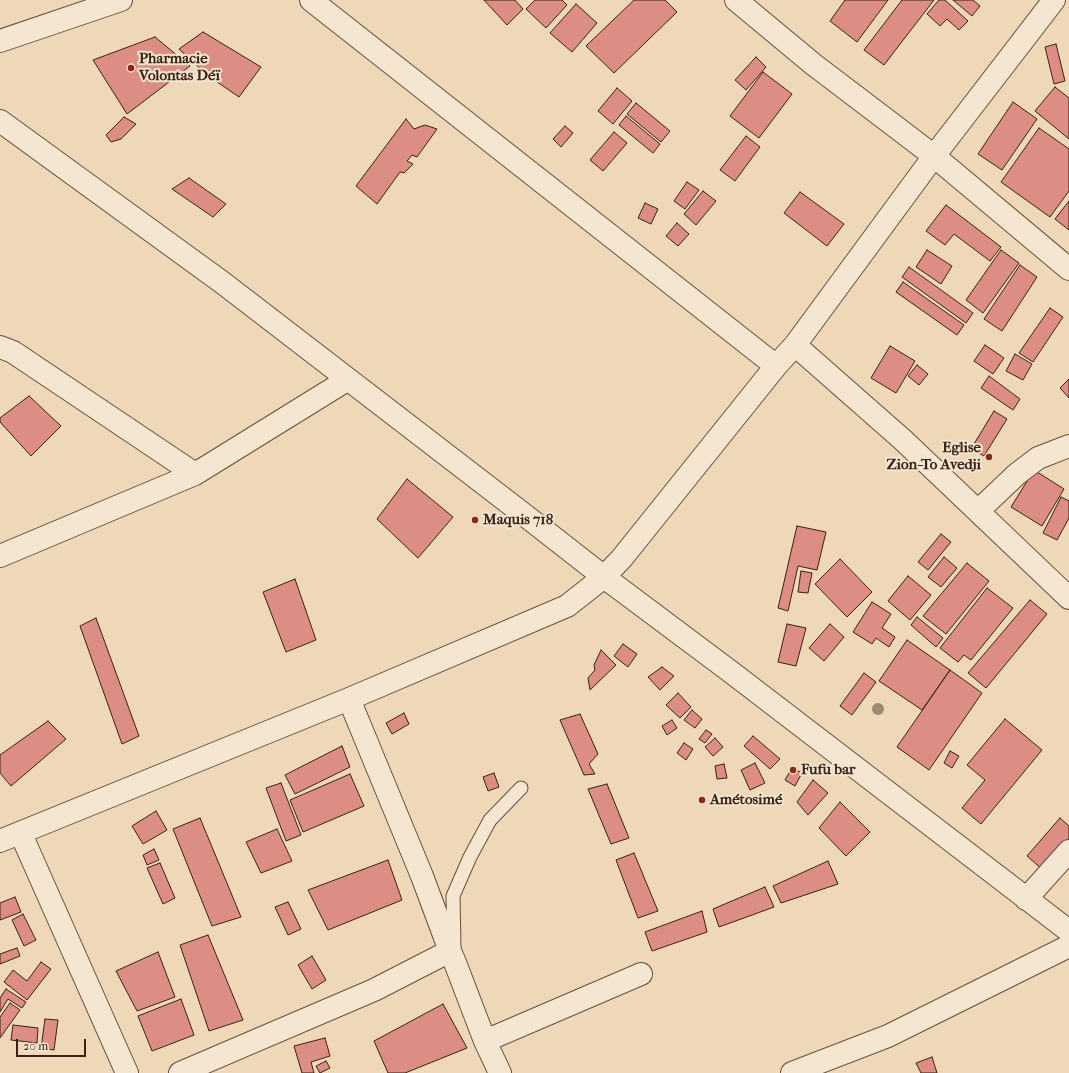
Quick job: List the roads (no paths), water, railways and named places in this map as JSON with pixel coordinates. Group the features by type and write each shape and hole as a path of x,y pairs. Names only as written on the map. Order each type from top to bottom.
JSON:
{"street":[{"path":"0,41 121,0"},
{"path":"311,0 776,366"},
{"path":"736,0 813,64 934,156 1069,269"},
{"path":"0,841 21,834 349,700 567,606 604,577 622,558 776,366 795,345 934,156 1054,0"},
{"path":"0,121 223,283 604,577 731,672 1069,931"},
{"path":"795,345 903,440 1069,598"},
{"path":"0,347 13,352 195,474"},
{"path":"0,556 195,474 347,380"},
{"path":"978,511 1017,474 1038,458 1069,446"},
{"path":"349,700 422,876 485,1041 500,1073"},
{"path":"21,834 127,1073"},
{"path":"1026,899 1069,851"},
{"path":"792,1073 888,1036 1069,946"},
{"path":"180,1073 452,956"},
{"path":"485,1041 641,974"}],"lane":[{"path":"452,956 453,896 470,857 490,820 521,788"}],"place":[{"name":"Pharmacie Volontas Déï","path":"131,68"},
{"name":"Eglise Zion-To Avedji","path":"989,457"},
{"name":"Maquis 718","path":"475,520"},
{"name":"Fufu bar","path":"793,770"},
{"name":"Amétosimé","path":"702,800"}]}
